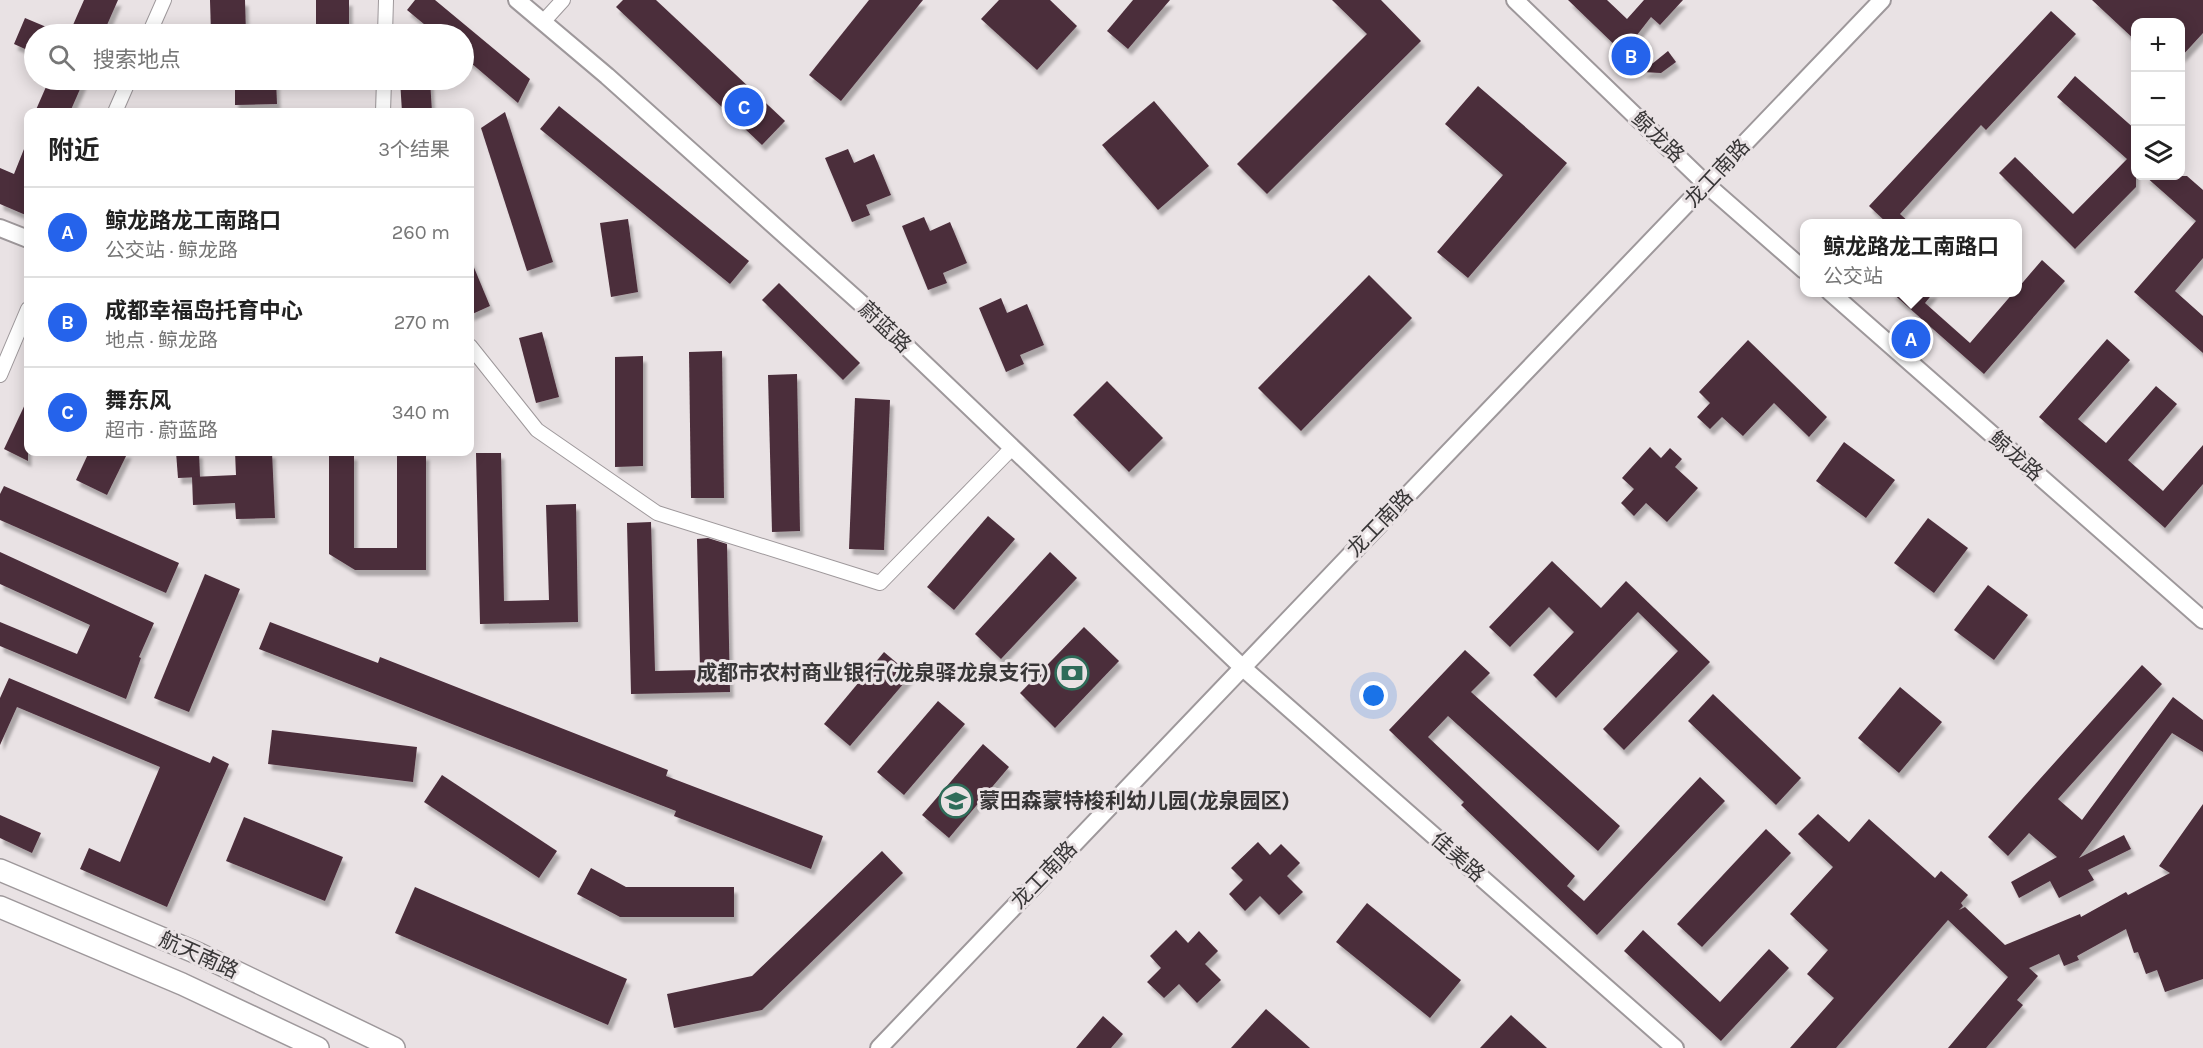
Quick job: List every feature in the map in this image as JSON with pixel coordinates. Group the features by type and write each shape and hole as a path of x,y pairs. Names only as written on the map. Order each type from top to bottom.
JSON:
{"main road":[{"name":"航天南路","path":"0,870 197,953 394,1048"},
{"name":"航天南路","path":"0,907 182,984 318,1048"}],"street":[{"path":"154,24 165,0"},
{"path":"385,24 386,0"},
{"name":"蔚蓝路","path":"517,0 607,76 865,307 1242,667"},
{"path":"543,22 562,0"},
{"name":"鲸龙路","path":"1515,0 1707,185 1800,266"},
{"name":"龙工南路","path":"879,1048 1882,0"},
{"path":"117,108 125,90"},
{"path":"383,108 384,90"},
{"path":"0,228 24,237"},
{"name":"鲸龙路","path":"1836,297 2203,620"},
{"path":"0,375 24,318"},
{"path":"474,351 537,430 657,513 880,583 1012,448"},
{"name":"佳美路","path":"1242,667 1675,1048"}],"building":[{"path":"84,0 118,0 107,24 73,24"},
{"path":"210,0 245,0 246,24 211,24"},
{"path":"316,0 349,0 349,24 316,24"},
{"path":"415,0 435,0 464,24 424,24 407,10"},
{"path":"623,0 656,0 785,121 762,145 616,7"},
{"path":"869,0 923,0 841,101 809,75"},
{"path":"999,0 1050,0 1077,26 1037,70 981,19"},
{"path":"1133,0 1170,0 1128,49 1107,31"},
{"path":"1332,0 1381,0 1421,41 1267,194 1237,164 1367,34"},
{"path":"1568,0 1607,0 1627,19 1644,0 1683,0 1660,25 1651,17 1623,53"},
{"path":"2092,0 2203,0 2203,33 2185,53 2185,18 2131,18 2131,36"},
{"path":"2051,11 2076,34 1986,130 1981,125 1900,214 1906,219 1883,219 1869,206"},
{"path":"25,18 39,24 24,24 24,48 14,44"},
{"path":"474,32 530,79 518,103 474,66"},
{"path":"1668,51 1676,62 1661,73 1642,72"},
{"path":"2075,76 2131,126 2131,180 2136,180 2136,187 2075,249 1999,173 2015,157 2073,214 2127,159 2057,97"},
{"path":"1478,86 1567,163 1468,278 1437,252 1503,175 1445,124"},
{"path":"45,90 80,90 72,108 37,108"},
{"path":"235,90 276,90 277,104 235,105"},
{"path":"401,90 431,90 432,108 402,108"},
{"path":"1154,101 1209,166 1158,210 1102,145"},
{"path":"559,106 749,261 730,284 540,129"},
{"path":"505,112 553,262 527,271 481,128"},
{"path":"24,149 24,214 0,204 0,168 14,174"},
{"path":"848,149 854,163 874,154 891,195 866,205 870,215 852,222 825,158"},
{"path":"2187,176 2203,190 2203,258 2175,291 2203,316 2203,353 2134,292 2196,221 2150,180 2185,180"},
{"path":"924,217 930,231 950,222 967,263 943,273 947,283 928,290 902,226"},
{"path":"628,219 638,292 611,297 600,223"},
{"path":"2042,260 2065,281 1984,374 1897,297 1930,297 1925,303 1970,343 2010,297 2022,297 2022,283"},
{"path":"474,268 490,306 474,313"},
{"path":"1369,275 1412,318 1301,431 1258,388"},
{"path":"779,283 860,363 843,380 762,300"},
{"path":"1001,298 1007,313 1027,304 1044,345 1020,355 1024,364 1006,372 979,308"},
{"path":"542,332 559,397 536,403 519,338"},
{"path":"2107,339 2130,360 2078,419 2106,443 2156,386 2177,404 2128,460 2163,491 2203,445 2203,484 2165,528 2039,417"},
{"path":"1748,340 1827,417 1809,437 1774,403 1743,436 1722,417 1710,429 1697,417 1710,403 1699,392"},
{"path":"722,351 724,498 691,498 689,352"},
{"path":"643,356 643,466 615,467 615,357"},
{"path":"797,374 800,531 772,532 768,375"},
{"path":"1107,381 1163,438 1129,472 1073,415"},
{"path":"855,398 890,400 884,550 849,549"},
{"path":"24,406 24,456 28,456 28,461 4,449"},
{"path":"1844,442 1895,480 1866,518 1816,481"},
{"path":"1650,447 1661,458 1670,448 1682,459 1675,467 1698,488 1667,522 1646,503 1634,516 1621,503 1634,489 1622,478"},
{"path":"476,453 501,453 504,601 549,600 546,505 576,504 578,622 480,624"},
{"path":"87,456 126,456 107,495 76,480"},
{"path":"176,456 199,456 200,477 178,478"},
{"path":"235,456 272,456 275,518 236,519 235,503 193,505 192,477 236,475"},
{"path":"329,456 354,456 354,548 397,548 397,456 426,456 426,570 355,570 329,554"},
{"path":"4,486 179,563 166,593 0,520 0,494"},
{"path":"988,516 1015,539 954,610 927,587"},
{"path":"1928,518 1968,548 1934,593 1894,563"},
{"path":"651,522 655,671 700,670 697,539 708,538 727,544 730,692 631,694 627,523"},
{"path":"0,552 154,623 139,657 141,658 126,699 0,646 0,622 77,654 90,625 0,584"},
{"path":"1050,552 1077,578 1001,659 975,634"},
{"path":"1552,561 1601,608 1626,581 1710,662 1624,750 1603,729 1678,651 1638,612 1556,698 1533,675 1574,632 1549,607 1510,647 1489,627"},
{"path":"205,574 240,589 189,712 154,698"},
{"path":"1988,585 2028,615 1994,660 1954,630"},
{"path":"270,622 378,663 380,657 668,770 666,776 823,836 811,869 674,816 676,811 259,649"},
{"path":"1084,627 1119,661 1055,728 1020,693"},
{"path":"1465,650 1490,673 1471,692 1620,826 1598,851 1448,716 1428,737 1575,876 1567,886 1584,901 1700,777 1725,801 1597,935 1461,805 1464,802 1389,730"},
{"path":"884,652 911,675 850,746 824,724"},
{"path":"2142,665 2162,684 2058,799 2082,820 2173,697 2203,720 2203,752 2172,733 2079,858 2124,835 2131,849 2088,870 2094,880 2059,898 2050,881 2019,898 2011,882 2057,857 2029,833 2008,856 1988,837"},
{"path":"9,678 210,763 213,756 229,764 167,907 80,869 89,848 120,862 160,767 17,707 0,745 0,698"},
{"path":"1900,687 1942,722 1899,773 1858,738"},
{"path":"1713,694 1801,778 1776,805 1688,721"},
{"path":"938,701 965,724 904,795 877,772"},
{"path":"272,730 417,747 413,782 268,764"},
{"path":"983,744 1009,767 949,838 922,815"},
{"path":"442,775 557,851 539,878 424,802"},
{"path":"2203,804 2203,979 2165,992 2157,970 2146,974 2138,952 2134,953 2126,929 2077,956 2079,960 2064,966 2059,954 2029,968 2038,976 2017,1000 2023,1005 1986,1048 1948,1048 2008,977 1948,920 1836,1048 1790,1048 1834,998 1807,974 1828,950 1790,914 1833,867 1798,834 1818,814 1849,842 1869,819 1935,878 1941,871 1968,895 1961,903 1963,906 1959,910 1965,907 2005,945 2080,914 2081,917 2126,892 2128,895 2170,873 2159,866"},
{"path":"0,815 41,833 32,853 0,838"},
{"path":"244,817 343,857 325,901 226,861"},
{"path":"1766,829 1791,853 1702,947 1677,924"},
{"path":"1258,842 1270,855 1281,844 1300,863 1287,876 1303,892 1279,915 1260,896 1245,911 1229,894 1243,880 1231,868"},
{"path":"882,851 903,873 762,1010 674,1028 667,994 752,976"},
{"path":"591,868 626,887 734,887 734,917 620,917 577,894"},
{"path":"415,887 627,979 608,1025 395,933"},
{"path":"1367,903 1461,980 1430,1018 1336,942"},
{"path":"1176,930 1188,943 1199,931 1218,951 1205,964 1221,980 1197,1003 1179,984 1164,998 1147,982 1161,968 1150,956"},
{"path":"1643,930 1720,1002 1769,949 1789,968 1721,1041 1624,951"},
{"path":"1266,1009 1310,1048 1231,1048"},
{"path":"1511,1015 1547,1048 1480,1048"},
{"path":"1103,1016 1123,1034 1111,1048 1076,1048"}],"place":[{"name":"成都幸福岛托育中心","path":"1631,56"},
{"name":"舞东风","path":"744,107"},
{"name":"鲸龙路龙工南路口","path":"1911,339"},
{"name":"成都市农村商业银行(龙泉驿龙泉支行)","path":"1072,673"},
{"name":"蒙田森蒙特梭利幼儿园(龙泉园区)","path":"956,801"}]}
